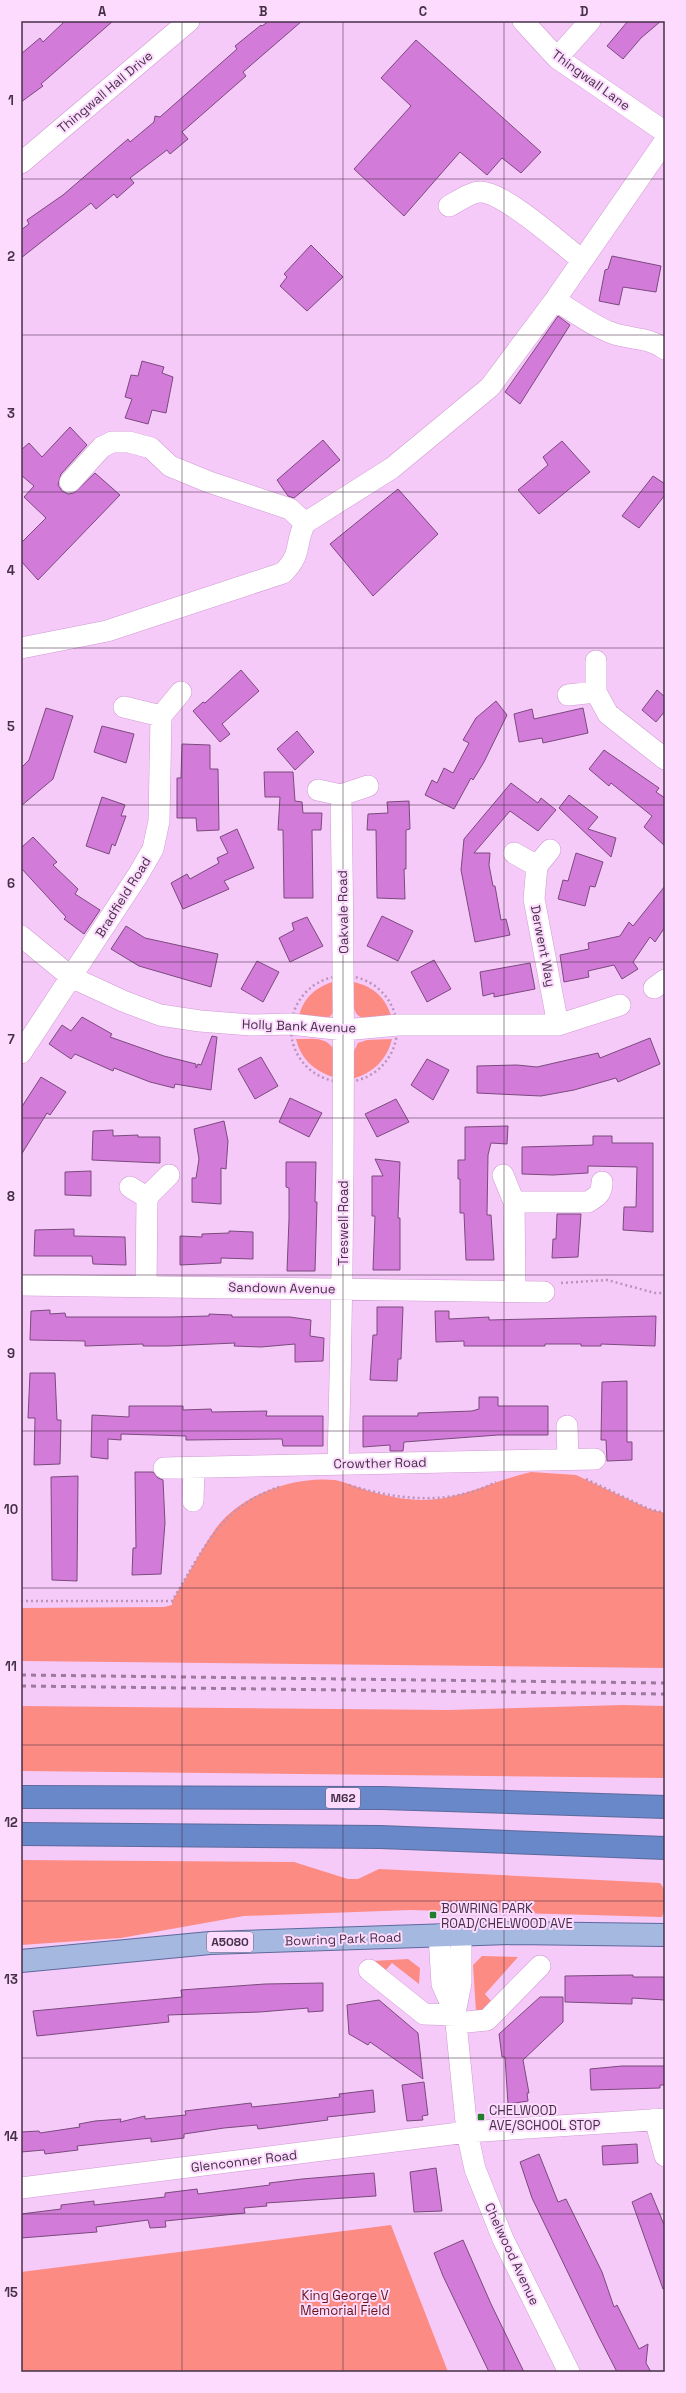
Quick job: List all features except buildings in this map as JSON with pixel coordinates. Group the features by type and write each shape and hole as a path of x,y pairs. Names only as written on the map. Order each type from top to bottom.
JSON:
{"highway":[{"name":"M62","path":"21,1797 383,1798 665,1807"},
{"path":"21,1834 380,1837 665,1848"}],"main road":[{"name":"Bowring Park Road","path":"21,1961 210,1943 512,1933 665,1935"}],"street":[{"name":"Thingwall Hall Drive","path":"21,163 189,21"},
{"name":"Thingwall Lane","path":"523,21 557,58 665,132"},
{"path":"557,58 590,21"},
{"path":"21,648 107,631 283,573 298,554 300,533 305,523 392,468 490,387 555,300 581,259 665,141"},
{"path":"449,206 479,192 494,196 510,204 581,259"},
{"path":"555,300 613,333 641,337 654,342 665,349"},
{"path":"70,482 102,448 112,442 129,442 151,448 170,466 203,480 290,509 305,523"},
{"path":"596,661 596,692 608,714 665,759"},
{"path":"124,707 161,716 181,692"},
{"path":"568,695 596,692"},
{"name":"Bradfield Road","path":"71,977 138,875 153,849 159,821 161,716"},
{"path":"318,790 341,795 368,786"},
{"name":"Oakvale Road","path":"341,795 344,1030"},
{"name":"Derwent Way","path":"514,853 543,858 534,899 558,1025"},
{"name":"Holly Bank Avenue","path":"21,936 71,977 123,1001 160,1015 200,1022 251,1025 291,1024 344,1030 398,1025 558,1025 620,1005"},
{"path":"21,1052 71,977"},
{"name":"Treswell Road","path":"341,1473 344,1030"},
{"path":"146,1286 148,1198 170,1175"},
{"path":"503,1175 514,1202 516,1291"},
{"path":"514,1202 588,1202 598,1197 602,1191 602,1182"},
{"path":"130,1187 148,1198"},
{"name":"Sandown Avenue","path":"21,1285 544,1292"},
{"path":"567,1426 568,1459"},
{"name":"Crowther Road","path":"164,1468 341,1473 568,1459 595,1459"},
{"path":"193,1501 194,1468"},
{"path":"439,1935 442,1984 456,2017"},
{"path":"456,2017 461,1983 461,1935"},
{"path":"369,1970 424,2014 487,2020 540,1966"},
{"name":"Chelwood Avenue","path":"456,2017 467,2132 475,2169 503,2239 569,2372"},
{"path":"660,2119 665,2156"},
{"name":"Glenconner Road","path":"21,2188 149,2174 467,2132 660,2119"}],"path":[{"path":"544,1292 554,1284 586,1280 607,1280 655,1293 665,1293"},
{"path":"341,1473 371,1492 423,1500 472,1491 502,1480"},
{"path":"583,1478 649,1509 665,1513"},
{"path":"21,1601 172,1601 217,1528 236,1510 261,1493 284,1486"}],"green space":[{"path":"335,981 334,1003 331,1015 321,1020 298,1020 303,1006 310,995 321,987"},
{"path":"353,982 367,987 378,994 387,1005 392,1019 370,1019 358,1016 353,1005"},
{"path":"296,1039 316,1039 330,1044 333,1048 336,1078 316,1069 310,1064 298,1046"},
{"path":"392,1039 387,1053 378,1065 366,1073 352,1079 352,1055 358,1043 367,1040"},
{"path":"531,1472 576,1475 649,1509 665,1513 665,1668 21,1661 21,1608 164,1607 172,1605 172,1601 204,1546 216,1528 227,1516 254,1497 286,1484 302,1481 335,1480 382,1495 423,1500 451,1497"},
{"path":"623,1705 665,1706 665,1778 21,1771 21,1706 449,1710"},
{"path":"21,1860 294,1862 348,1879 358,1879 379,1869 660,1883 663,1887 665,1895 665,1904 662,1917 410,1910 244,1916 121,1938 21,1945"},
{"path":"482,1956 518,1957 485,1994 491,2001 490,2008 476,2012 473,1965"},
{"path":"408,1959 420,1968 419,1984 392,1963 384,1972 372,1961"},
{"name":"King George V Memorial Field","path":"391,2225 448,2372 21,2372 21,2272"}],"railway":[{"path":"21,1675 665,1683"},
{"path":"21,1686 665,1694"}],"place":[{"name":"BOWRING PARK ROAD/CHELWOOD AVE","path":"433,1915"},
{"name":"CHELWOOD AVE/SCHOOL STOP","path":"481,2117"}]}
